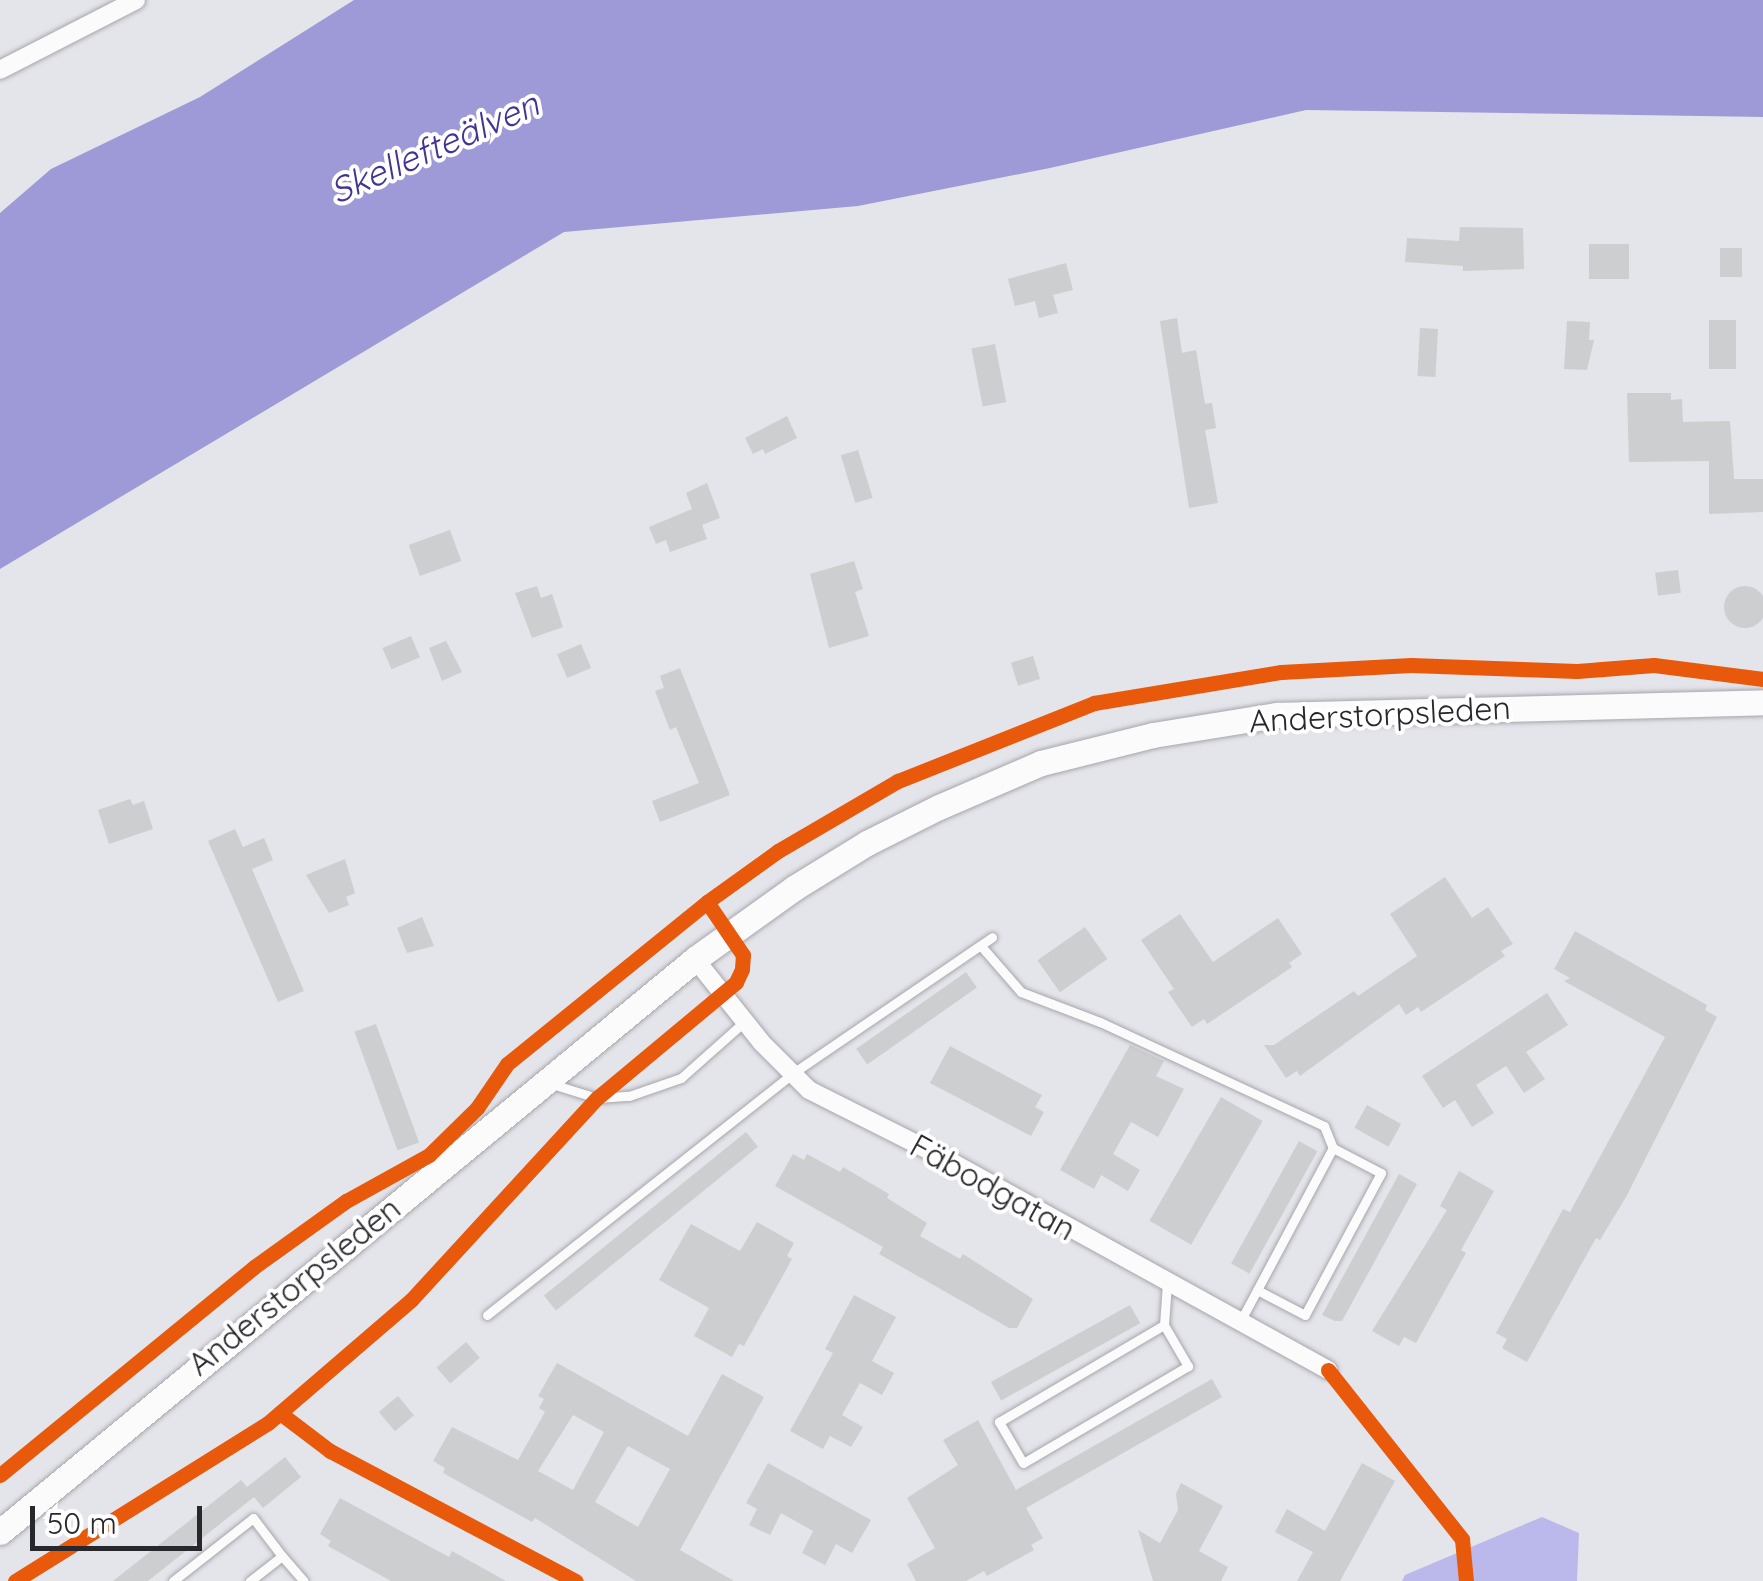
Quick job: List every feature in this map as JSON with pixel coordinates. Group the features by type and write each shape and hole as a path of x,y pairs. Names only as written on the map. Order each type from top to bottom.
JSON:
{"main road":[{"name":"Anderstorpsleden","path":"0,1532 695,959 867,843 1041,762 1153,736 1277,715 1763,702"}],"street":[{"path":"0,70 136,0"},
{"name":"Fäbodgatan","path":"695,959 744,1022 809,1090 944,1158 1328,1370"}],"lane":[{"path":"487,1315 793,1073 992,938"},
{"path":"980,946 1021,992 1100,1022 1324,1126 1333,1148 1381,1173 1305,1315 1257,1290"},
{"path":"544,1082 597,1098 630,1096 682,1078 744,1022"},
{"path":"1240,1323 1333,1148"},
{"path":"1164,1325 999,1422 1023,1463 1188,1366 1164,1325 1167,1283"},
{"path":"173,1581 252,1518 304,1581"},
{"path":"250,1581 282,1556"}],"shaded area":[{"path":"1542,1517 1579,1533 1577,1581 1402,1581 1405,1575"}],"water":[{"name":"Skellefteälven","path":"354,0 1763,0 1763,117 1306,110 1050,168 858,206 564,232 0,569 0,213 51,169 200,97"}],"building":[{"path":"1460,227 1523,228 1524,269 1463,271 1463,266 1405,262 1407,238 1459,241"},
{"path":"1589,244 1629,244 1629,279 1589,279"},
{"path":"1720,248 1742,248 1742,277 1720,277"},
{"path":"1066,263 1073,290 1053,295 1058,313 1039,318 1035,301 1015,306 1008,279"},
{"path":"1177,318 1182,353 1196,350 1205,404 1212,403 1216,428 1205,430 1218,503 1189,508 1160,321"},
{"path":"1709,320 1736,320 1736,369 1709,369"},
{"path":"1567,321 1590,322 1589,340 1594,340 1587,370 1564,369"},
{"path":"1420,328 1438,329 1435,377 1417,376"},
{"path":"995,344 1006,402 983,406 971,349"},
{"path":"1627,393 1671,393 1671,400 1682,399 1683,422 1730,421 1734,479 1763,479 1763,512 1709,514 1709,461 1629,462"},
{"path":"787,416 797,438 765,454 763,449 753,454 745,438"},
{"path":"858,450 873,498 855,503 841,455"},
{"path":"707,483 720,518 702,525 707,539 670,552 666,540 656,544 649,527 692,509 686,493"},
{"path":"450,530 461,561 420,576 409,545"},
{"path":"854,561 863,589 855,592 869,636 829,648 810,574"},
{"path":"1678,570 1681,593 1658,596 1655,573"},
{"path":"537,586 541,598 552,594 563,627 532,638 515,593"},
{"path":"1745,586 1760,592 1766,607 1760,622 1745,628 1730,622 1724,607 1730,592"},
{"path":"411,636 420,657 391,669 382,648"},
{"path":"446,641 462,672 442,681 429,648"},
{"path":"581,644 591,668 567,678 557,654"},
{"path":"1033,656 1040,679 1018,686 1011,663"},
{"path":"680,668 730,795 660,822 652,801 699,783 676,727 670,730 655,691 664,688 660,676"},
{"path":"130,799 133,805 144,801 153,829 109,844 98,810"},
{"path":"235,829 243,847 264,838 273,860 252,869 304,991 278,1002 208,841"},
{"path":"345,859 355,893 346,897 349,905 329,913 306,875"},
{"path":"1445,877 1472,918 1488,907 1513,944 1501,951 1505,956 1421,1012 1418,1007 1406,1015 1399,1004 1300,1076 1297,1071 1286,1078 1264,1045 1274,1045 1354,991 1358,996 1417,956 1390,914"},
{"path":"1180,914 1213,962 1278,918 1302,954 1289,963 1292,967 1207,1024 1204,1019 1192,1027 1168,992 1174,989 1141,940"},
{"path":"422,917 434,946 407,953 397,928"},
{"path":"1085,927 1107,959 1060,992 1037,960"},
{"path":"1575,931 1707,1005 1705,1010 1717,1017 1626,1197 1600,1240 1596,1238 1527,1362 1502,1348 1507,1339 1496,1333 1563,1209 1570,1212 1665,1037 1564,981 1570,978 1554,969"},
{"path":"966,972 977,988 867,1064 856,1049"},
{"path":"1547,993 1568,1025 1526,1052 1545,1079 1524,1093 1506,1066 1476,1085 1494,1113 1472,1127 1455,1100 1443,1108 1422,1076"},
{"path":"376,1024 419,1142 397,1150 354,1032"},
{"path":"1130,1045 1164,1061 1156,1076 1184,1089 1158,1137 1131,1122 1113,1154 1140,1170 1128,1191 1101,1175 1094,1189 1060,1170"},
{"path":"950,1046 1042,1095 1035,1107 1044,1112 1031,1136 930,1083"},
{"path":"1221,1097 1263,1121 1191,1245 1150,1221"},
{"path":"1367,1105 1401,1124 1389,1147 1354,1128"},
{"path":"746,1132 758,1147 556,1310 544,1296"},
{"path":"1299,1141 1317,1151 1249,1274 1231,1263"},
{"path":"793,1154 804,1160 807,1154 840,1172 843,1167 889,1194 887,1198 927,1223 920,1236 960,1259 963,1254 1033,1299 1017,1328 1009,1328 879,1254 883,1247 775,1186"},
{"path":"1459,1171 1494,1191 1461,1250 1466,1253 1416,1343 1404,1337 1399,1346 1372,1331 1447,1210 1440,1206"},
{"path":"1399,1174 1417,1184 1342,1321 1322,1315"},
{"path":"757,1222 794,1243 787,1256 792,1259 744,1346 739,1344 732,1357 694,1336 709,1308 659,1280 691,1224 740,1251"},
{"path":"854,1295 896,1317 872,1361 894,1373 882,1395 860,1383 842,1415 863,1427 851,1447 830,1436 823,1449 790,1431 833,1353 825,1349"},
{"path":"1130,1305 1140,1323 1001,1400 991,1382"},
{"path":"466,1342 480,1358 450,1383 437,1368"},
{"path":"557,1363 688,1436 722,1374 764,1397 680,1550 734,1581 636,1581 535,1518 532,1522 443,1473 445,1468 433,1461 452,1427 518,1460 545,1412 539,1408 544,1399 538,1396","holes":["573,1415 604,1432 573,1490 538,1471","628,1446 670,1469 638,1527 595,1502"]},
{"path":"1212,1379 1222,1397 1026,1508 1043,1538 1031,1545 1034,1550 987,1576 984,1571 966,1581 916,1581 907,1564 935,1548 907,1498 958,1465 943,1440 978,1420 1016,1490"},
{"path":"398,1396 414,1415 395,1431 379,1412"},
{"path":"285,1457 301,1477 263,1508 254,1497 148,1581 113,1581 241,1480 247,1487"},
{"path":"768,1463 871,1520 852,1553 836,1544 825,1565 802,1553 813,1531 781,1513 770,1535 749,1525 757,1509 746,1503"},
{"path":"1362,1463 1395,1481 1340,1581 1297,1581 1313,1552 1275,1532 1287,1509 1325,1531"},
{"path":"1181,1483 1223,1506 1199,1551 1228,1567 1221,1581 1153,1581 1138,1530 1160,1543 1178,1510 1176,1494"},
{"path":"340,1498 449,1557 452,1551 506,1581 391,1581 328,1546 331,1541 320,1534"}],"cycle path":[{"path":"0,1475 254,1267 346,1201 429,1155 477,1108 507,1064 707,902 778,851 898,781 1094,703 1281,672 1411,665 1577,671 1654,665 1763,679"},
{"path":"15,1581 268,1423 411,1300 597,1098 736,982 743,955 707,902"},
{"path":"1328,1370 1462,1539 1466,1581"},
{"path":"280,1413 330,1451 576,1581"}]}
